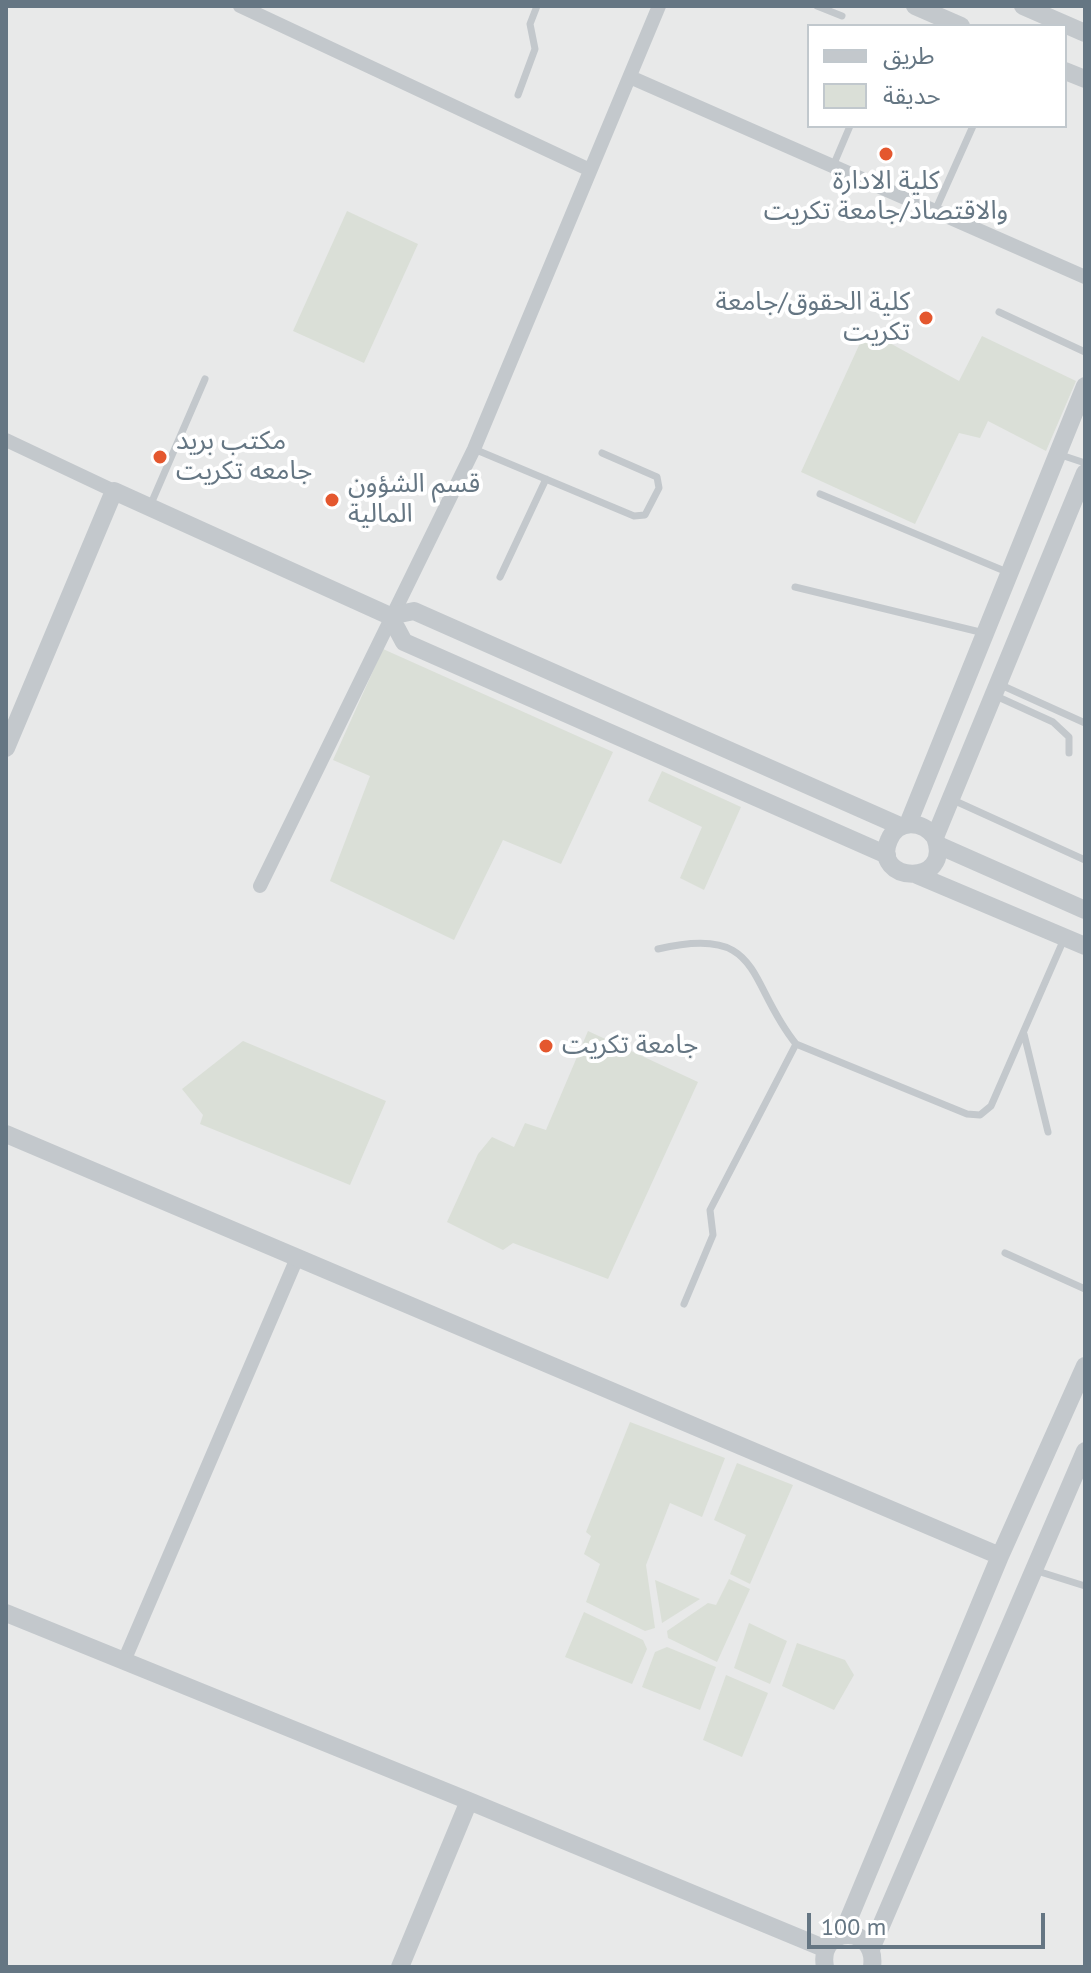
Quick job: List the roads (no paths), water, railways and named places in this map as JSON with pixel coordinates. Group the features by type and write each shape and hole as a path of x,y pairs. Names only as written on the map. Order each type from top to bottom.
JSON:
{"street":[{"path":"240,6 590,170"},
{"path":"260,886 474,449 659,6"},
{"path":"915,6 956,24"},
{"path":"1023,6 1064,24"},
{"path":"630,77 1085,277"},
{"path":"1085,386 904,825 889,839 887,855 894,868 901,873 917,875 1085,946"},
{"path":"6,440 390,616 414,611 904,825 924,826 936,841 1085,910"},
{"path":"917,875 934,864 936,841 951,799 1085,473"},
{"path":"6,748 114,491"},
{"path":"390,616 404,642 887,855"},
{"path":"6,1134 1000,1556"},
{"path":"124,1661 297,1258"},
{"path":"6,1613 469,1801 826,1958 830,1943 842,1935 1000,1556 1085,1366"},
{"path":"873,1962 1032,1570 1085,1451"},
{"path":"400,1967 469,1801"},
{"path":"842,1935 859,1937 873,1962"}],"lane":[{"path":"518,95 535,49 530,24 537,6"},
{"path":"817,6 842,16"},
{"path":"833,166 849,128"},
{"path":"935,211 972,128"},
{"path":"999,312 1085,352"},
{"path":"149,508 205,379"},
{"path":"474,449 636,517 648,514 659,488 657,477 602,453"},
{"path":"1058,454 1085,463"},
{"path":"500,577 546,479"},
{"path":"820,494 1009,573"},
{"path":"795,587 984,633"},
{"path":"996,690 1085,723"},
{"path":"996,690 1057,724 1069,737 1069,753"},
{"path":"951,799 1085,860"},
{"path":"658,949 687,942 729,947 750,965 783,1028 796,1044 967,1114 980,1115 991,1106 1064,937"},
{"path":"1024,1032 1048,1132"},
{"path":"684,1304 709,1250 713,1235 710,1210 796,1044"},
{"path":"1005,1253 1085,1289"},
{"path":"1032,1570 1085,1586"}],"place":[{"name":"كلية الادارة والاقتصاد/جامعة تكريت","path":"886,154"},
{"name":"كلية الحقوق/جامعة تكريت","path":"926,318"},
{"name":"مكتب بريد جامعه تكريت","path":"160,457"},
{"name":"قسم الشؤون المالية","path":"332,500"},
{"name":"جامعة تكريت","path":"546,1046"}]}
